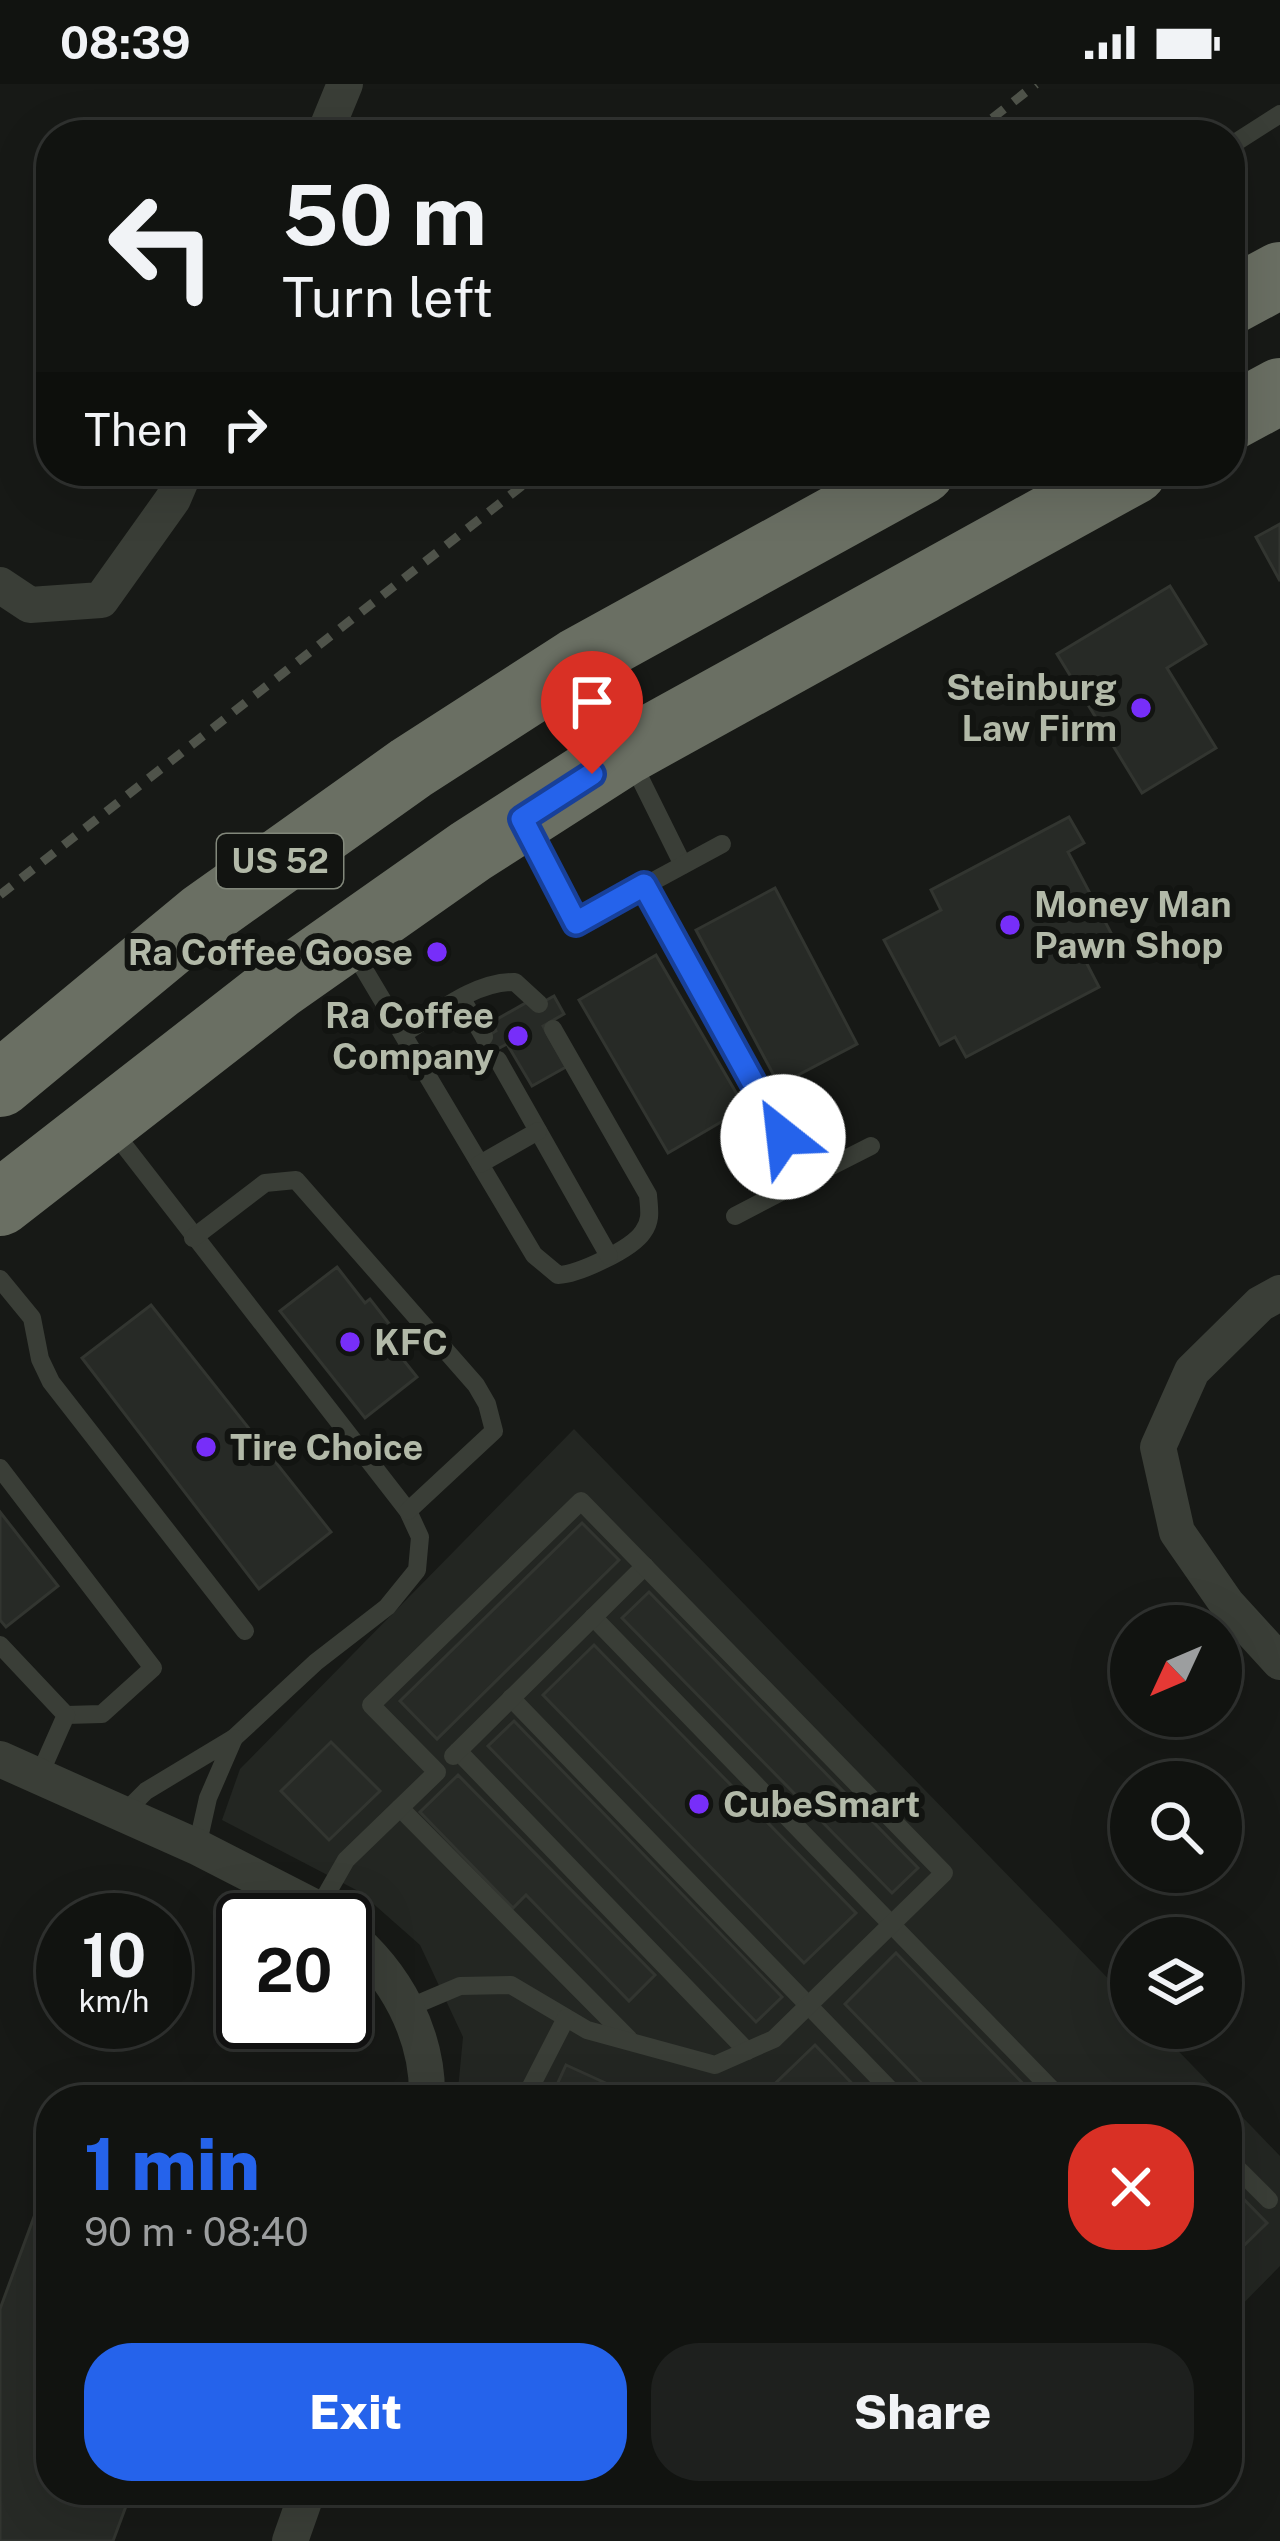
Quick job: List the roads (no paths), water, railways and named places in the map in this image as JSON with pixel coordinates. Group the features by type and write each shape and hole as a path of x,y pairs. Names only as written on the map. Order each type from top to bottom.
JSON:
{"highway":[{"path":"1245,294 1280,275"},
{"path":"1245,410 1280,391"},
{"name":"US 52","path":"0,1084 203,916 411,768 577,662 895,486"},
{"name":"US 52","path":"0,1203 346,939 522,819 627,752 1107,486"}],"street":[{"path":"330,120 345,84"},
{"path":"0,585 30,605 101,600 179,486"},
{"path":"1280,1294 1260,1304 1192,1371 1158,1447 1177,1532 1227,1604 1280,1663"},
{"path":"0,1759 197,1847 281,1893"},
{"path":"372,1962 408,2008 422,2043 426,2085"},
{"path":"290,2541 303,2505"}],"lane":[{"path":"1245,136 1280,114"},
{"path":"627,752 683,865"},
{"path":"522,819 576,923 722,844"},
{"path":"644,885 806,1179"},
{"path":"346,939 480,1164 546,1268 558,1275 572,1274 642,1236 650,1217 648,1195 554,1029"},
{"path":"403,1034 500,982 515,982 539,1004"},
{"path":"462,999 484,1036"},
{"path":"498,1060 609,1256"},
{"path":"105,1121 408,1511 421,1537 418,1570 387,1607 316,1662 234,1738 146,1791 122,1815"},
{"path":"480,1164 538,1131"},
{"path":"735,1216 871,1145"},
{"path":"194,1238 265,1183 296,1180 476,1385 488,1404 494,1431 408,1511"},
{"path":"0,1279 32,1318 40,1359 51,1382 245,1631"},
{"path":"0,1468 153,1668 102,1714 67,1715 0,1645"},
{"path":"408,2008 460,1985 511,1985 586,2030 715,2065 774,2039 944,1873 581,1501 371,1705 437,1772"},
{"path":"338,1893 346,1860 645,1566"},
{"path":"593,1617 1048,2085"},
{"path":"511,1698 886,2085"},
{"path":"39,1776 67,1715"},
{"path":"197,1847 208,1798 234,1738"},
{"path":"458,1751 747,2051"},
{"path":"400,1808 632,2042"},
{"path":"532,2085 566,2018"},
{"path":"1242,2173 1269,2200"}],"railway":[{"path":"990,120 1036,84"},
{"path":"0,895 522,486"}],"place":[{"name":"Steinburg Law Firm","path":"1141,708"},
{"name":"Money Man Pawn Shop","path":"1010,925"},
{"name":"Ra Coffee Goose","path":"437,952"},
{"name":"Ra Coffee Company","path":"518,1036"},
{"name":"KFC","path":"350,1342"},
{"name":"Tire Choice","path":"206,1447"},
{"name":"CubeSmart","path":"699,1804"}]}
